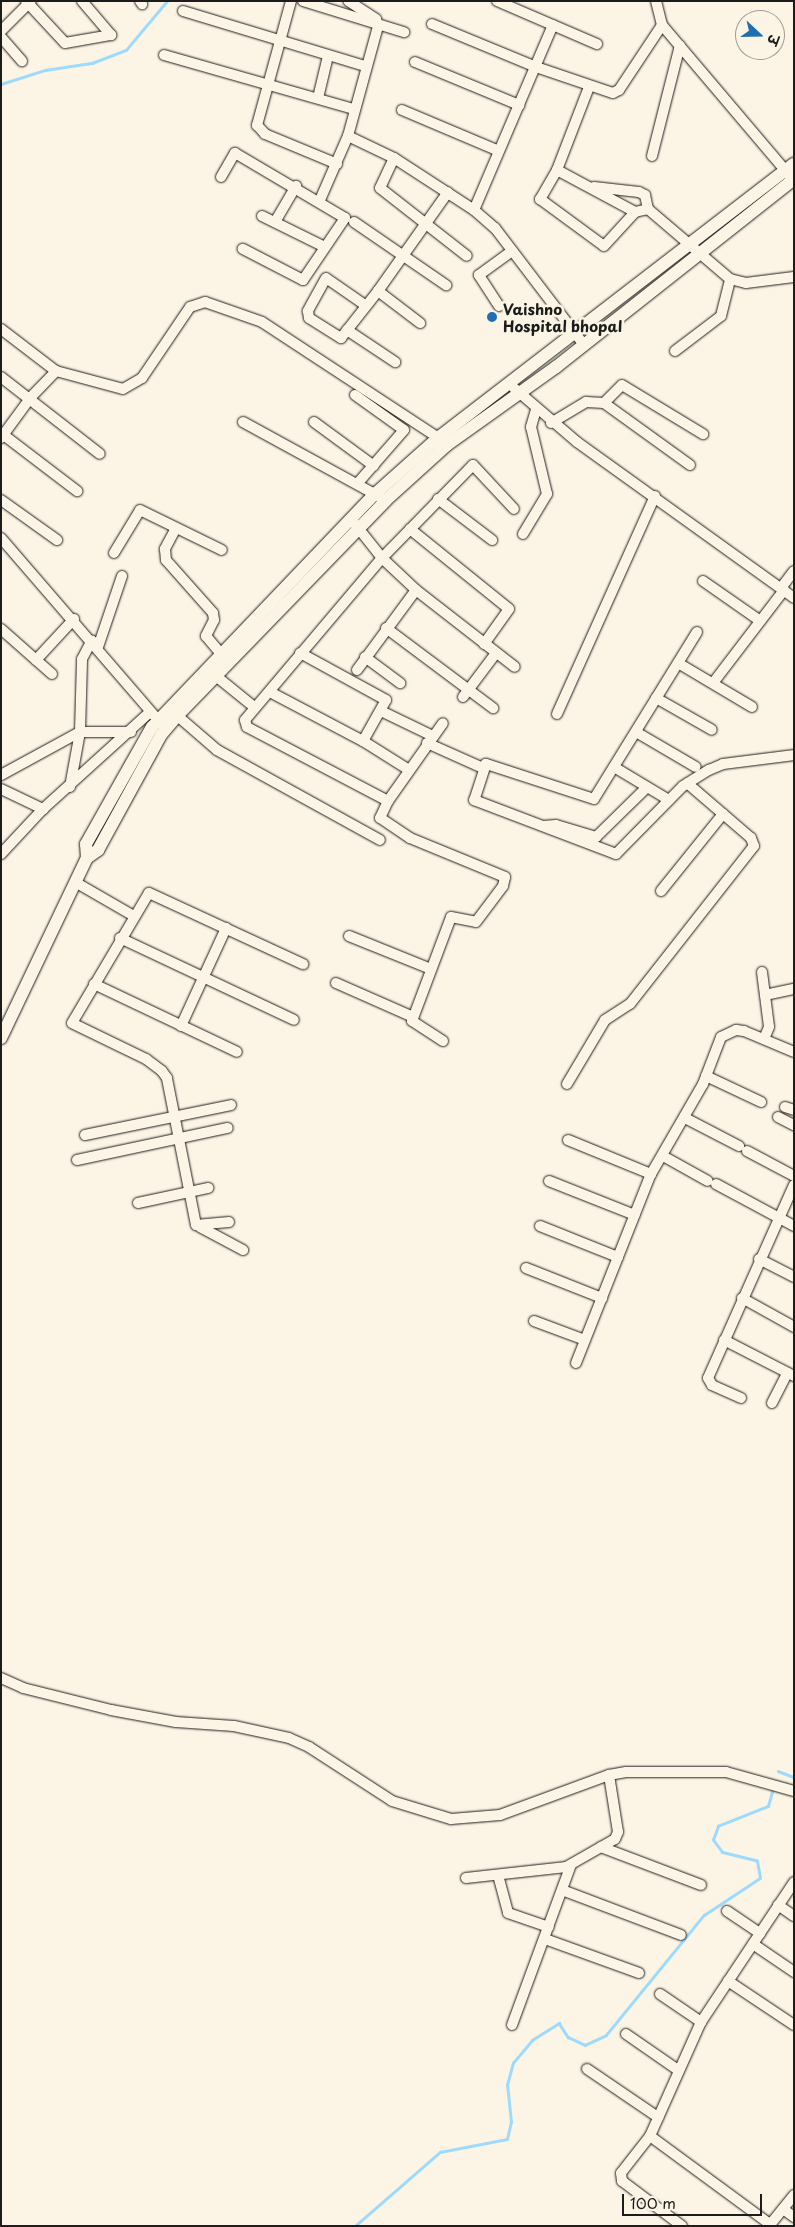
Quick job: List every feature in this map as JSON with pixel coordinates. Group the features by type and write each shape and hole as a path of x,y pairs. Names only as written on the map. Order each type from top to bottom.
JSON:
{"street":[{"path":"1,31 28,2 65,43 111,35 82,1"},
{"path":"291,1 271,84 257,126 265,134 337,164"},
{"path":"303,1 378,26 404,32"},
{"path":"320,200 348,136 365,66 378,26 376,19 348,1"},
{"path":"497,1 597,44"},
{"path":"656,1 662,25 791,173"},
{"path":"183,11 280,42 365,66"},
{"path":"432,24 536,67 589,87 613,93 619,90 662,25"},
{"path":"474,210 553,25"},
{"path":"1,36 22,61"},
{"path":"652,156 680,45"},
{"path":"164,56 354,108"},
{"path":"318,98 328,56"},
{"path":"414,62 519,105"},
{"path":"589,87 558,170 540,199 604,246 635,212 648,209"},
{"path":"402,110 499,151"},
{"path":"348,136 394,158 474,210 512,251 584,345"},
{"path":"220,177 235,152 320,200 345,218 300,280 243,249"},
{"path":"394,158 380,188 467,256"},
{"path":"558,170 635,212"},
{"path":"1,854 43,809 131,732 157,721 172,712 225,660 380,497 509,384 688,245 791,173"},
{"path":"443,441 520,394 584,345 698,254 791,173"},
{"path":"275,222 296,186"},
{"path":"588,186 645,194 648,209 698,254 730,279 746,283 794,277"},
{"path":"366,305 326,278 308,311 309,318 341,338 378,290 448,192"},
{"path":"262,216 325,247"},
{"path":"354,222 404,254 446,285"},
{"path":"499,306 479,275 512,251"},
{"path":"675,351 721,316 730,279"},
{"path":"378,290 420,323"},
{"path":"1,329 56,370 116,389 130,387 142,378 190,307 204,302 262,322 443,441"},
{"path":"348,330 395,362"},
{"path":"56,370 31,397 2,435 77,492"},
{"path":"1,377 31,397 100,454"},
{"path":"509,384 551,423 655,496 794,598"},
{"path":"604,403 622,385 703,434"},
{"path":"355,395 404,430 358,483"},
{"path":"551,423 586,402 604,403 690,465"},
{"path":"523,534 547,494 531,427 536,410"},
{"path":"243,422 358,483 380,497"},
{"path":"314,422 374,466"},
{"path":"388,800 247,727 244,720 254,707 270,692 300,653 382,558 438,499 473,466 514,509"},
{"path":"557,714 655,496"},
{"path":"438,499 492,540"},
{"path":"1,500 57,540"},
{"path":"114,553 140,510 222,550"},
{"path":"355,524 382,558 416,590 514,667"},
{"path":"176,528 164,556 214,612 214,620 206,636 225,660"},
{"path":"410,530 509,609 484,644"},
{"path":"1,538 74,619 157,721"},
{"path":"713,683 794,571"},
{"path":"70,787 80,732 82,659 95,644 122,576"},
{"path":"703,581 759,620"},
{"path":"357,670 386,628 416,590"},
{"path":"36,660 74,619"},
{"path":"386,628 466,693 493,708"},
{"path":"1,629 52,674"},
{"path":"697,632 597,796 590,800 489,764 483,768 474,800 616,854 688,783 723,764 794,755"},
{"path":"300,653 386,700 362,742"},
{"path":"466,693 496,653"},
{"path":"365,657 400,683"},
{"path":"678,663 752,707"},
{"path":"212,673 254,707"},
{"path":"270,692 409,770"},
{"path":"656,698 712,730"},
{"path":"381,711 483,768"},
{"path":"172,712 217,750 380,840"},
{"path":"1,1038 87,858 86,844 157,721"},
{"path":"443,723 388,800 380,818 386,825 505,877 503,886 476,922 451,917 431,969 412,1021 443,1041"},
{"path":"1,775 18,764 80,732 131,732"},
{"path":"636,732 696,767"},
{"path":"1,765 18,764"},
{"path":"614,767 669,800"},
{"path":"568,1084 605,1020 630,1004 751,853 754,841 688,783"},
{"path":"541,827 556,825 596,837 647,787"},
{"path":"1,790 43,809"},
{"path":"661,891 723,814"},
{"path":"75,882 134,916"},
{"path":"243,1250 200,1227 194,1219 167,1078 162,1071 146,1059 73,1026 120,938 146,896 152,893 302,964"},
{"path":"181,1026 226,928"},
{"path":"349,936 431,969"},
{"path":"120,938 294,1020"},
{"path":"762,972 769,1027 764,1039"},
{"path":"336,983 413,1017"},
{"path":"94,984 237,1052"},
{"path":"765,996 794,989"},
{"path":"576,1363 651,1174 685,1118 706,1076 721,1037 728,1032 744,1031 794,1052"},
{"path":"706,1076 761,1102"},
{"path":"85,1135 231,1105"},
{"path":"778,1117 794,1125"},
{"path":"685,1118 794,1176"},
{"path":"77,1160 228,1128"},
{"path":"568,1140 651,1174"},
{"path":"663,1156 794,1226"},
{"path":"549,1181 635,1215"},
{"path":"741,1398 712,1385 708,1378 777,1217 794,1185"},
{"path":"138,1203 208,1188"},
{"path":"200,1227 229,1222"},
{"path":"540,1226 618,1257"},
{"path":"759,1259 794,1277"},
{"path":"526,1268 602,1298"},
{"path":"742,1298 794,1327"},
{"path":"534,1321 585,1340"},
{"path":"724,1340 790,1375 772,1404"},
{"path":"1,1678 23,1688 111,1710 176,1722 234,1726 289,1738 309,1747 392,1801 451,1819 500,1816 608,1775 726,1772 794,1791"},
{"path":"466,1878 570,1865 615,1839 618,1832 608,1775"},
{"path":"601,1847 701,1885"},
{"path":"512,2025 550,1927 570,1865"},
{"path":"498,1875 508,1913 550,1927"},
{"path":"682,2226 620,2178 650,2136 701,2022 794,1882"},
{"path":"562,1890 681,1935"},
{"path":"778,1905 794,1916"},
{"path":"727,1911 760,1933"},
{"path":"545,1939 639,1973"},
{"path":"753,1944 794,1972"},
{"path":"728,1981 794,2025"},
{"path":"660,1994 701,2022"},
{"path":"626,2034 678,2070"},
{"path":"587,2069 658,2117"},
{"path":"650,2136 770,2225 794,2195"},
{"path":"783,2209 794,2217"}],"waterway":[{"path":"1,84 45,70 92,63 126,50 167,1"},
{"path":"778,1771 794,1777"},
{"path":"355,2226 440,2152 507,2139 511,2122 507,2085 513,2063 532,2040 559,2023 568,2037 585,2045 606,2035 704,1915 760,1878 757,1861 722,1852 713,1840 718,1826 768,1806 773,1789"}],"place":[{"name":"Vaishno Hospital bhopal","path":"492,317"}]}
